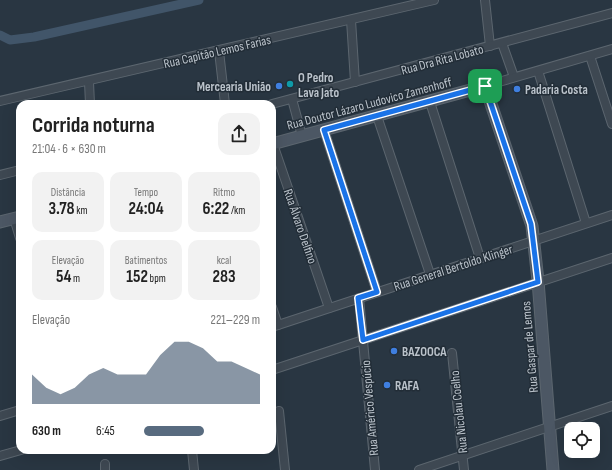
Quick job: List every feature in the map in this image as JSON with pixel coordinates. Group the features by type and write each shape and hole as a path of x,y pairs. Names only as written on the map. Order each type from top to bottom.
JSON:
{"street":[{"name":"Rua Capitão Lemos Farias","path":"0,101 88,82 434,0"},
{"path":"485,0 490,46"},
{"name":"Rua Dra Rita Lobato","path":"276,103 612,13"},
{"path":"351,20 355,82"},
{"path":"502,43 514,78"},
{"name":"Rua Doutor Lázaro Ludovico Zamenhoff","path":"276,143 538,72 612,49"},
{"path":"219,51 225,100"},
{"path":"590,56 612,124"},
{"path":"538,72 586,223"},
{"path":"88,82 90,100"},
{"name":"Rua Gaspar de Lemos","path":"485,86 531,224 534,240 553,470"},
{"path":"292,99 302,136"},
{"path":"430,102 480,258"},
{"path":"378,116 430,274"},
{"path":"324,130 377,292"},
{"name":"Rua Álvaro Delfino","path":"276,153 329,308"},
{"path":"0,175 16,171"},
{"name":"Rua General Bertoldo Klinger","path":"276,326 612,215"},
{"path":"0,222 16,218"},
{"path":"276,369 612,258"},
{"name":"Rua Américo Vespúcio","path":"358,298 375,470"},
{"name":"Rua Nicolau Coelho","path":"452,353 464,470"},
{"path":"419,470 463,457 612,406"},
{"path":"0,416 16,411"},
{"path":"279,411 285,470"},
{"path":"0,456 16,451"},
{"path":"192,454 194,470"}],"waterway":[{"path":"0,35 10,40 34,37 199,0"}],"place":[{"name":"O Pedro Lava Jato","path":"290,84"},
{"name":"Mercearia União","path":"279,86"},
{"name":"Padaria Costa","path":"517,89"},
{"name":"BAZOOCA","path":"394,351"},
{"name":"RAFA","path":"387,385"}],"route":[{"path":"485,86 531,224 538,282 363,340 358,298 377,292 324,130 485,86"}]}
